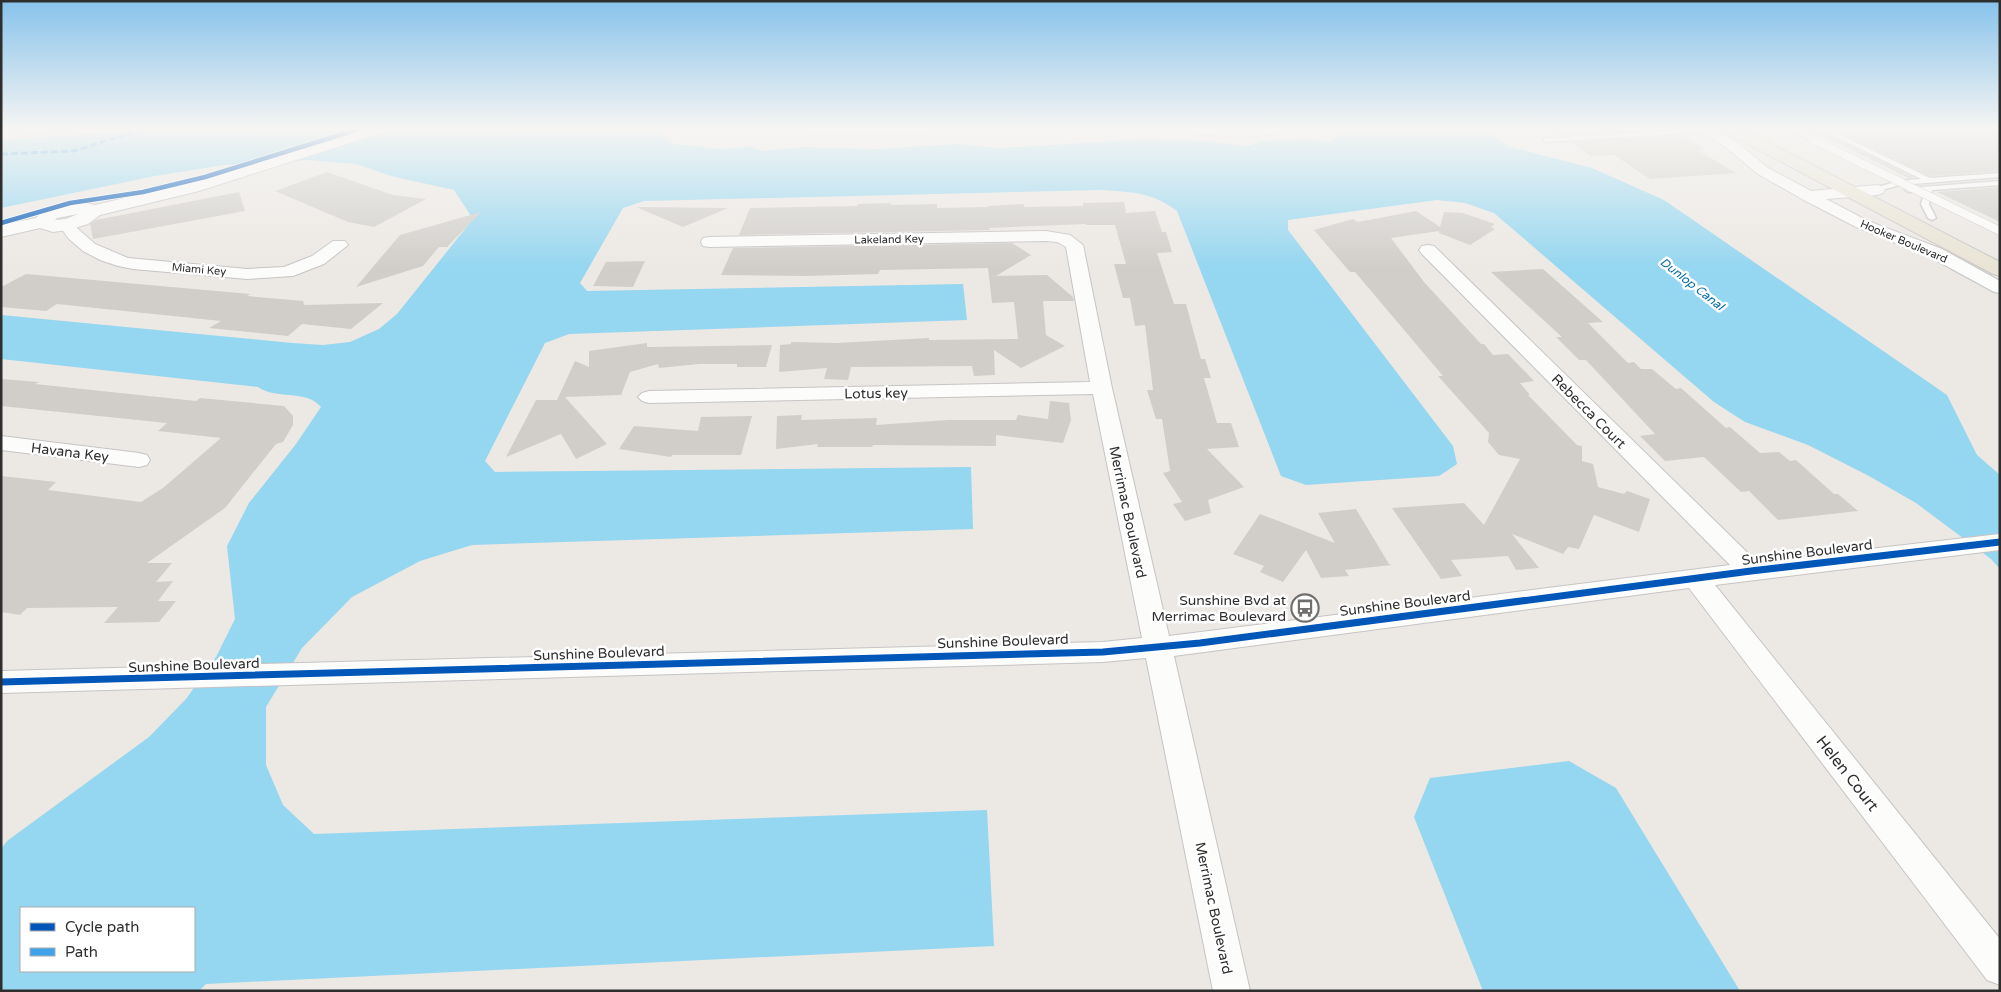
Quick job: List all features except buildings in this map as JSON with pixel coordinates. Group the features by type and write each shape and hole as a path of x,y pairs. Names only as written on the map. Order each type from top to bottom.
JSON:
{"main road":[{"name":"Hooker Boulevard","path":"1821,175 2000,270"},
{"path":"1848,175 2000,253"}],"street":[{"path":"42,222 46,217 66,209 87,208 92,211 234,175"},
{"name":"Hooker Boulevard","path":"1769,175 1862,224 1936,253 2000,288"},
{"path":"1808,196 1877,190"},
{"path":"1,232 42,222 54,226 71,224 89,216 92,211"},
{"name":"Miami Key","path":"71,224 69,228 76,239 117,260 133,264 247,274 287,272 318,260 339,245"},
{"name":"Lakeland Key","path":"709,242 1046,236 1068,240"},
{"name":"Merrimac Boulevard","path":"1068,240 1074,245 1076,251 1102,388 1232,991"},
{"name":"Rebecca Court","path":"1428,250 1750,571"},
{"name":"Lotus key","path":"649,397 1102,388"},
{"name":"Havana Key","path":"1,444 139,460"},
{"name":"Sunshine Boulevard","path":"1,682 1103,652 1158,647 1750,571 2000,542"},
{"name":"Helen Court","path":"1696,578 2000,968"}],"lane":[{"path":"1892,175 1926,191 2000,231"},
{"path":"1918,175 1928,180"},
{"path":"1877,190 1899,183 1996,175"},
{"path":"1877,190 1926,191 2000,184"},
{"path":"1926,191 1925,204 1932,218"}],"water":[{"path":"1,175 159,175 155,176 1,208"},
{"name":"Dunlop Canal","path":"389,175 1608,175 1664,200 1947,395 1977,455 2000,475 2000,569 1991,559 1916,503 1869,476 1808,445 1745,422 1714,402 1494,213 1465,203 1437,200 1288,220 1288,230 1453,446 1457,464 1439,476 1306,485 1281,476 1177,211 1159,200 1141,194 1101,190 644,201 623,208 580,283 587,291 963,284 967,320 569,334 545,343 485,461 495,472 971,467 973,529 472,545 420,561 352,597 302,648 266,707 266,765 283,805 314,834 987,810 994,946 206,984 199,991 1,991 1,849 7,841 149,737 186,699 216,657 235,619 227,546 249,503 296,444 321,407 307,398 273,393 258,387 1,359 1,315 292,343 323,345 350,342 379,329 397,314 473,219 454,190"},
{"path":"1569,761 1616,788 1740,991 1483,991 1414,817 1430,778"}],"cycle path":[{"path":"1,223 70,203 143,192 210,175"},
{"path":"1,682 1103,652 1200,643 1751,571 2000,542"}],"place":[{"name":"Sunshine Bvd at Merrimac Boulevard","path":"1305,608"}]}
